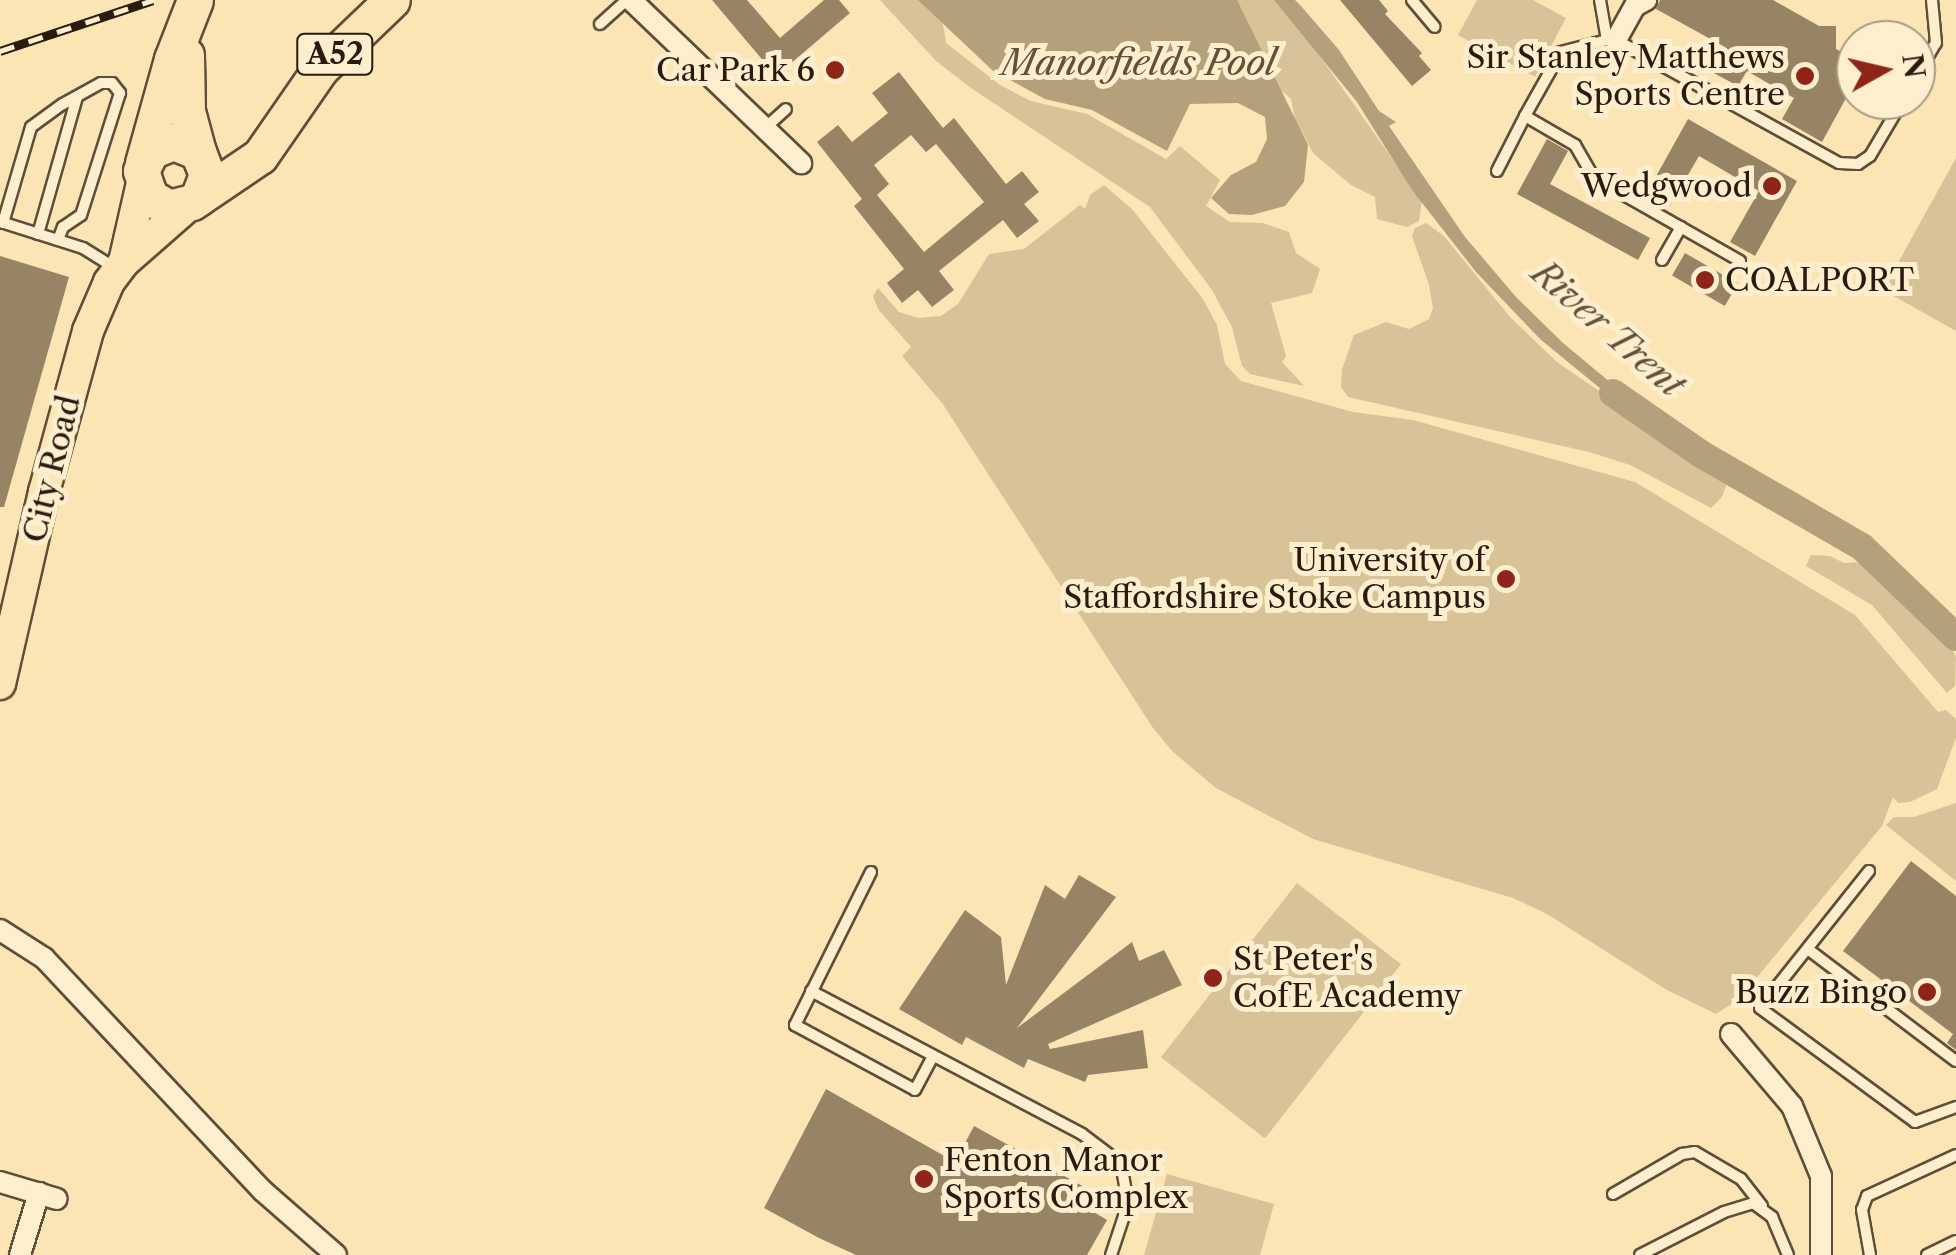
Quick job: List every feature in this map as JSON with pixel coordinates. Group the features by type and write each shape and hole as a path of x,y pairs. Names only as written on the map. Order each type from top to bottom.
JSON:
{"highway":[{"name":"A52","path":"193,201 260,156 321,68 392,0"},
{"name":"City Road","path":"191,11 186,95 200,154"},
{"name":"City Road","path":"142,173 172,59 191,11"},
{"name":"A52","path":"200,154 235,154 286,115"},
{"path":"180,142 200,154 207,180 193,201 161,205 142,173 154,149 180,142"}],"main road":[{"name":"City Road","path":"0,684 44,492 88,331 121,266 142,173"},
{"name":"City Road","path":"121,266 193,201"}],"street":[{"path":"629,0 801,163"},
{"path":"1611,40 1635,6 1646,0"},
{"path":"0,930 44,958 263,1191 336,1255"},
{"path":"1731,1034 1792,1106 1814,1158 1820,1176 1821,1255"},
{"path":"0,1182 48,1196 20,1255"}],"lane":[{"path":"600,24 629,0"},
{"path":"1412,0 1436,27"},
{"path":"1600,0 1611,40"},
{"path":"1497,171 1562,52 1611,40 1839,163 1858,164 1870,156 1891,120"},
{"path":"58,240 63,226 81,215 120,86 101,83 32,127 2,222 38,234 83,248 121,266"},
{"path":"38,234 77,96"},
{"path":"765,128 786,109"},
{"path":"1524,116 1574,145 1594,178 1740,261"},
{"path":"1662,260 1680,227"},
{"path":"1869,871 1760,1008 1915,1122 1956,1107"},
{"path":"871,872 794,1025 915,1090 932,1058"},
{"path":"1809,950 1956,1060"},
{"path":"812,991 932,1058 1082,1134 1112,1156 1127,1185 1128,1204 1110,1255"},
{"path":"1614,1194 1682,1154 1695,1152 1741,1179 1772,1217 1788,1255"},
{"path":"1870,1255 1862,1210 1868,1196 1956,1155"},
{"path":"1640,1255 1742,1204 1762,1207"},
{"path":"1927,1255 1956,1240"}],"shaded area":[{"path":"880,0 939,0 946,43 1000,85 1031,101 1087,114 1166,159 1180,146 1220,180 1206,206 1230,222 1263,223 1289,232 1296,253 1320,269 1312,293 1271,303 1286,356 1282,362 1304,386 1250,374 1242,366 1232,327 1212,290 1150,207 971,88 936,61"},
{"path":"1178,0 1274,0 1305,35 1422,201 1419,221 1407,227 1377,219 1375,197 1351,185 1314,154 1295,120 1291,99"},
{"path":"1477,0 1533,0 1566,18 1535,77 1458,35"},
{"path":"1956,158 1956,331 1883,290"},
{"path":"1104,185 1132,209 1203,299 1217,325 1225,364 1241,381 1353,412 1413,420 1635,482 1855,615 1938,712 1946,710 1956,719 1956,738 1937,789 1910,802 1898,803 1893,797 1882,826 1739,999 1716,1014 1667,990 1547,914 1513,898 1313,839 1216,788 1173,752 1153,728 942,403 902,356 911,347 878,309 873,296 878,288 899,312 918,318 941,316 958,304 989,254 1024,249 1080,205 1085,209 1090,195"},
{"path":"1426,223 1444,236 1510,317 1557,362 1714,470 1727,483 1722,497 1711,508 1630,465 1589,452 1348,397 1341,387 1342,369 1354,335 1386,322 1409,329 1429,319 1433,308 1429,285 1412,236 1415,228"},
{"path":"1811,555 1830,556 1844,563 1863,562 1914,604 1947,639 1956,657 1955,686 1947,693 1872,605 1806,566"},
{"path":"1956,803 1956,881 1886,825 1894,817 1914,817"},
{"path":"1297,883 1401,964 1265,1138 1161,1057"},
{"path":"1167,1174 1274,1204 1260,1255 1144,1255"}],"water":[{"name":"Manorfields Pool","path":"918,0 1237,0 1308,145 1304,182 1285,206 1252,215 1229,214 1211,198 1231,175 1256,162 1267,139 1265,117 1238,103 1190,104 1167,151 1092,110 1045,99 992,70"},
{"path":"1274,0 1295,0 1301,6 1339,50 1379,111 1396,122 1389,126 1465,237 1516,297 1563,343 1646,412 1640,421 1540,339 1476,272 1412,190 1357,102"}],"building":[{"path":"712,0 747,0 780,38 824,0 839,0 850,13 776,76"},
{"path":"1340,0 1379,0 1388,11 1385,14 1422,53 1419,56 1431,70 1412,86"},
{"name":"Sir Stanley Matthews Sports Centre","path":"1660,0 1773,0 1819,26 1836,26 1836,116 1822,142 1782,119 1794,98 1747,71 1738,86 1710,71 1723,46 1656,9"},
{"path":"899,72 943,128 954,118 1006,184 1022,171 1039,192 1024,204 1039,221 1017,238 1003,220 939,271 954,290 932,307 918,290 902,303 887,283 904,269 854,206 862,199 817,142 838,125 852,142 888,113 872,93","holes":["911,135 926,152 936,144 984,202 924,252 877,195 889,184 874,165"]},
{"name":"Wedgwood","path":"1688,119 1797,181 1755,256 1730,242 1759,191 1699,156 1670,206 1634,185 1641,173 1654,180"},
{"path":"1547,139 1568,151 1550,184 1650,238 1638,260 1517,194"},
{"name":"COALPORT","path":"1685,253 1738,284 1725,306 1672,276"},
{"path":"0,256 69,277 4,507 0,507"},
{"name":"Buzz Bingo","path":"1911,861 1956,896 1956,1050 1947,1043 1953,1034 1843,951"},
{"path":"1079,875 1116,897 1017,1028 1132,942 1139,961 1164,950 1182,985 1048,1044 1050,1049 1143,1030 1148,1068 1088,1075 1085,1082 1028,1059 1024,1068 966,1037 962,1045 899,1009 965,910 1001,937 1006,985 1045,885 1065,899"},
{"name":"Fenton Manor Sports Complex","path":"826,1089 955,1162 974,1126 1095,1193 1087,1208 1107,1220 1087,1255 856,1255 819,1238 764,1208"}],"waterway":[{"name":"River Trent","path":"1613,393 1701,454 1862,547 1956,637"}],"railway":[{"path":"0,51 153,0"}],"place":[{"name":"Car Park 6","path":"835,70"},
{"name":"Sir Stanley Matthews Sports Centre","path":"1805,76"},
{"name":"Wedgwood","path":"1772,186"},
{"name":"COALPORT","path":"1705,280"},
{"name":"University of Staffordshire Stoke Campus","path":"1506,579"},
{"name":"St Peter's CofE Academy","path":"1213,978"},
{"name":"Buzz Bingo","path":"1927,992"},
{"name":"Fenton Manor Sports Complex","path":"924,1179"}]}
